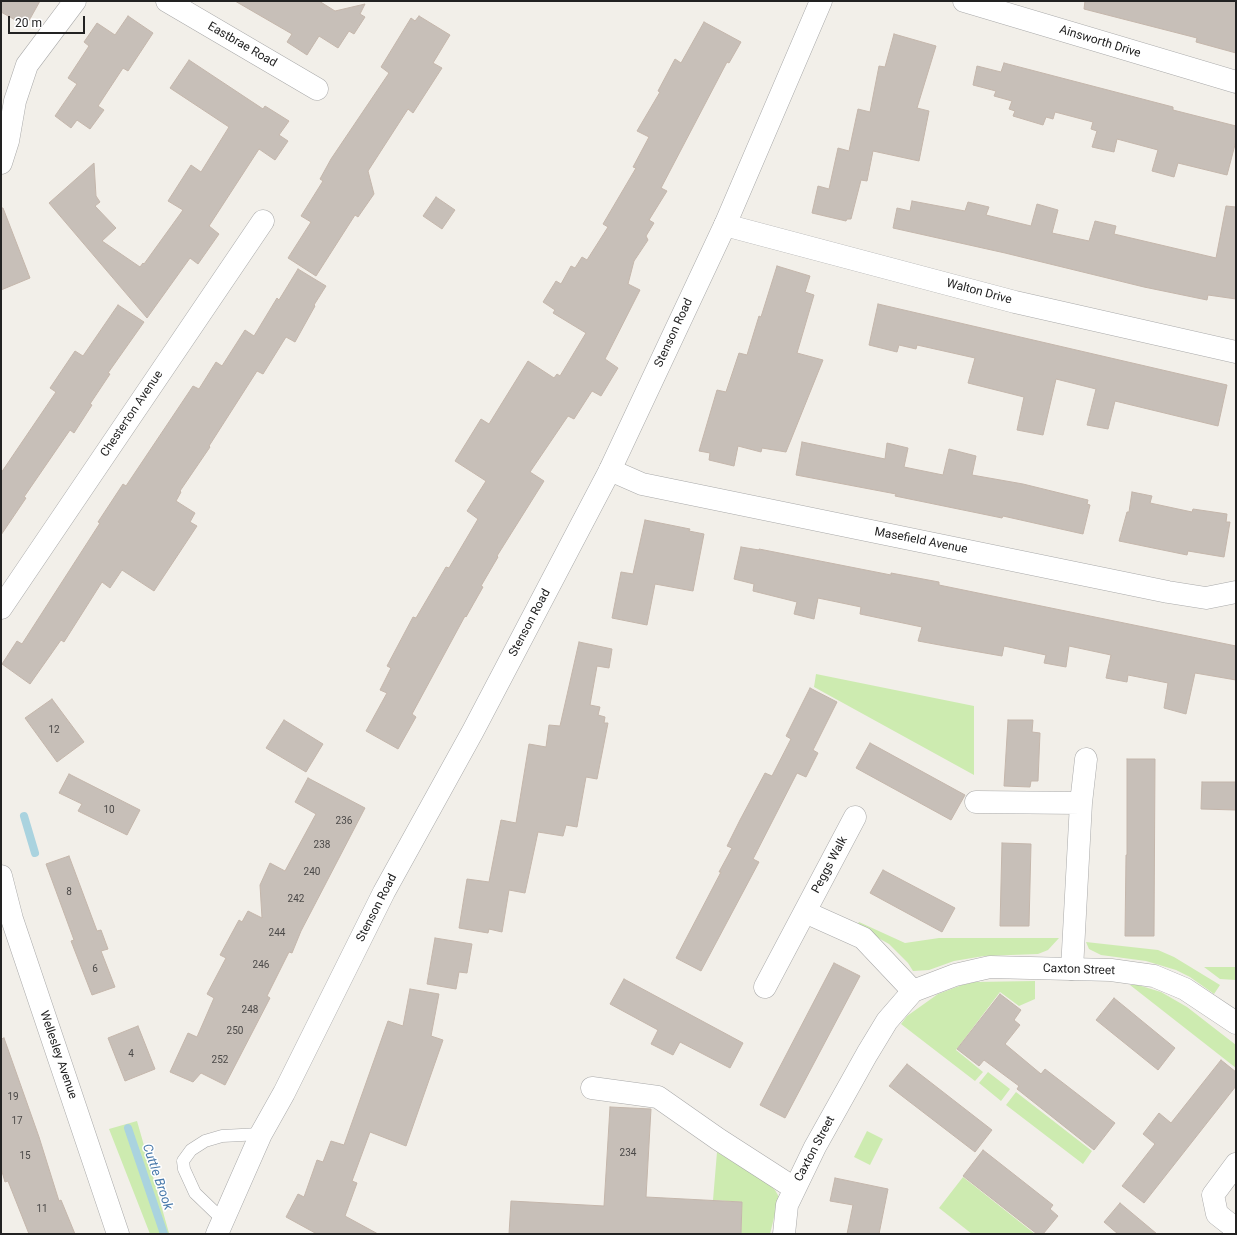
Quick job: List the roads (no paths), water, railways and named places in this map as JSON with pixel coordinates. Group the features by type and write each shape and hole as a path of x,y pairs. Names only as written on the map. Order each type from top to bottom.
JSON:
{"street":[{"path":"1,163 8,141 14,101 27,65 75,1"},
{"name":"Eastbrae Road","path":"167,1 318,89"},
{"name":"Stenson Road","path":"220,1227 261,1134 284,1093 384,892 473,732 610,470 725,225 821,1"},
{"name":"Ainsworth Drive","path":"964,1 1236,82"},
{"name":"Chesterton Avenue","path":"1,608 263,221"},
{"name":"Walton Drive","path":"725,225 1015,302 1236,352"},
{"name":"Masefield Avenue","path":"610,470 642,484 1168,592 1206,598 1235,593"},
{"path":"1072,969 1081,803 1086,759"},
{"path":"976,802 1081,803"},
{"name":"Peggs Walk","path":"765,987 855,817"},
{"name":"Wellesley Avenue","path":"1,876 7,921 118,1234"},
{"path":"805,912 863,938 913,990"},
{"name":"Caxton Street","path":"784,1234 787,1206 794,1188 815,1146 866,1054 887,1021 913,990 955,975 990,967 1111,970 1154,976 1185,989 1236,1023"},
{"path":"592,1088 658,1096 718,1139 794,1188"},
{"path":"1236,1164 1213,1195 1217,1214 1236,1229"}],"lane":[{"path":"220,1227 195,1193 184,1169 183,1162 191,1150 204,1141 222,1136 261,1134"}],"waterway":[{"name":"Cuttle Brook","path":"24,816 35,853"},
{"name":"Cuttle Brook","path":"128,1128 164,1234"}]}
